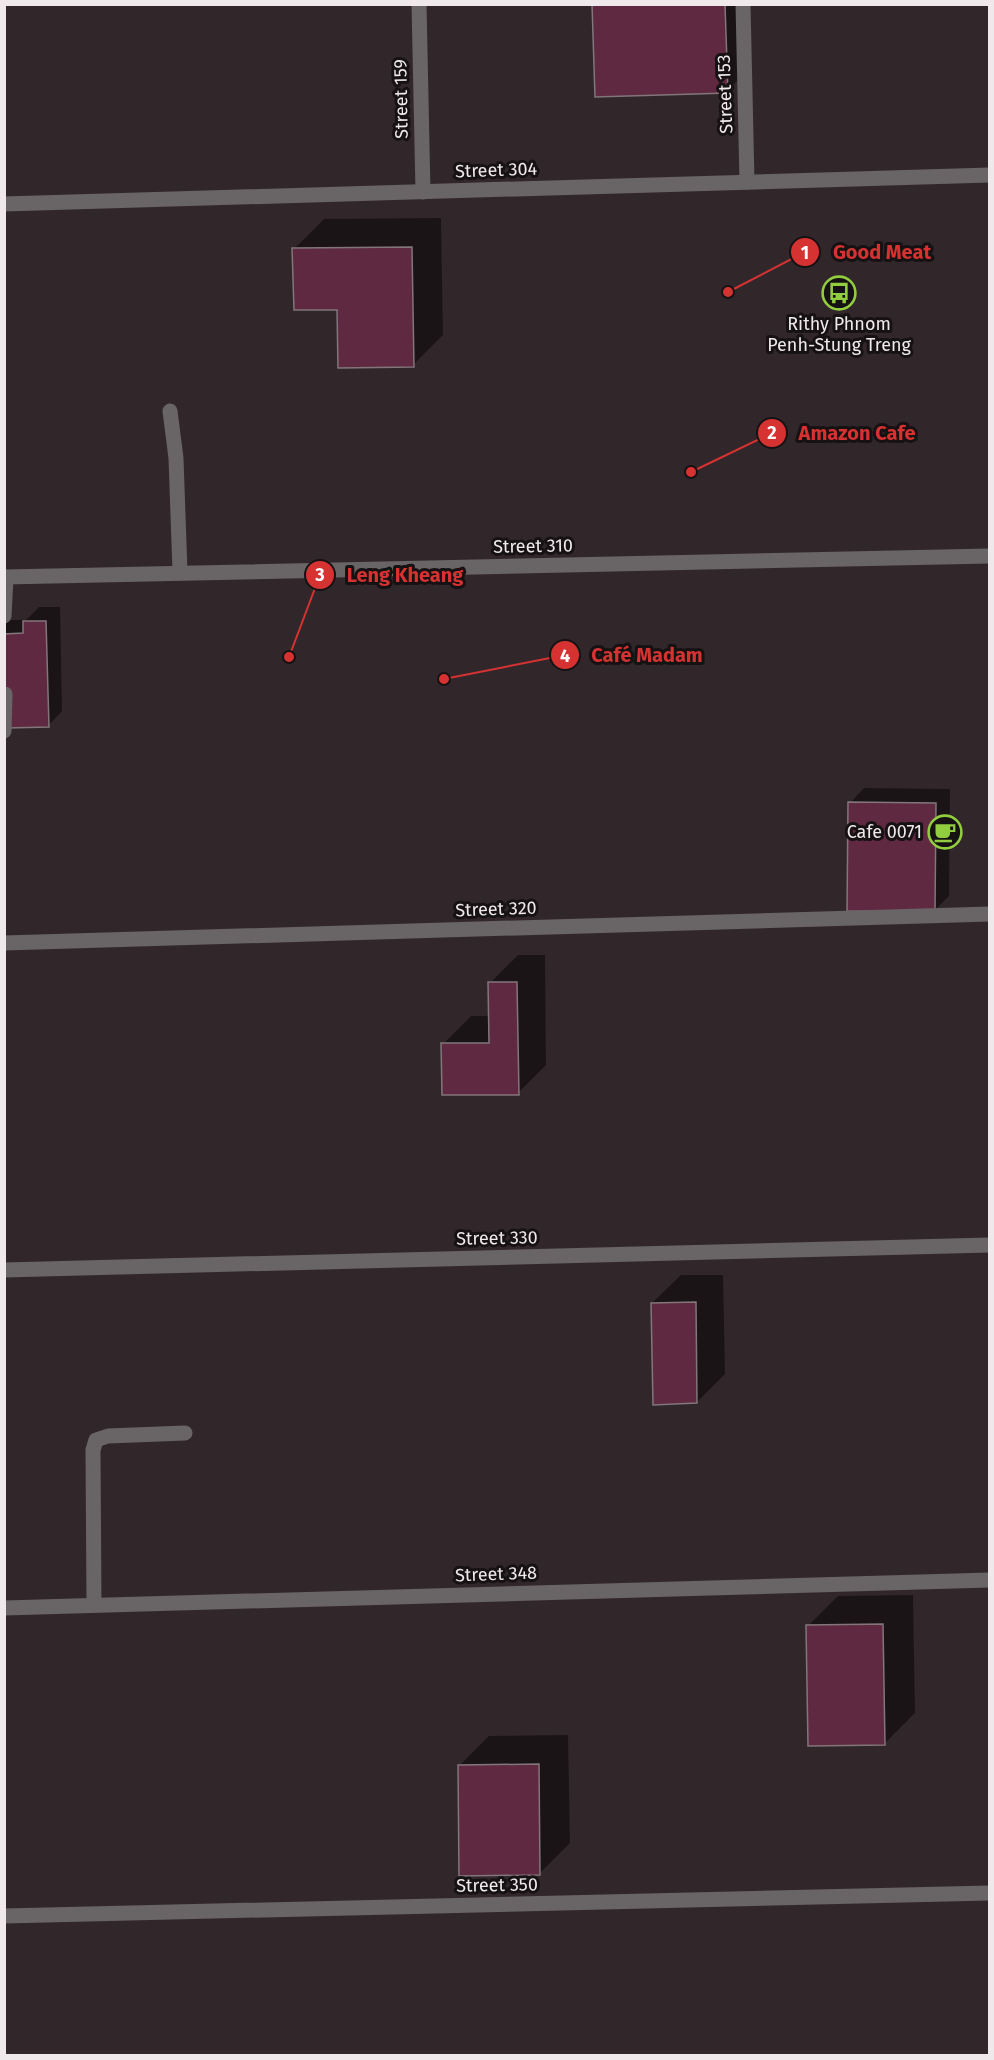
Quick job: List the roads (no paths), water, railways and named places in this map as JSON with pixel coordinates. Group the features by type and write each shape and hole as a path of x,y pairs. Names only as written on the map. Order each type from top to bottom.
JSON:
{"street":[{"name":"Street 159","path":"419,4 423,192"},
{"name":"Street 153","path":"743,4 747,182"},
{"name":"Street 304","path":"4,204 990,175"},
{"path":"170,411 176,458 180,572"},
{"name":"Street 310","path":"5,577 990,556"},
{"path":"4,616 5,577"},
{"path":"4,693 4,731"},
{"name":"Street 320","path":"4,943 990,914"},
{"name":"Street 330","path":"4,1270 990,1245"},
{"path":"94,1605 93,1450 96,1440 108,1436 185,1433"},
{"name":"Street 348","path":"4,1608 990,1580"},
{"name":"Street 350","path":"4,1916 990,1893"}],"place":[{"name":"Good Meat","path":"728,292"},
{"name":"Rithy Phnom Penh-Stung Treng","path":"839,293"},
{"name":"Amazon Cafe","path":"691,472"},
{"name":"Leng Kheang","path":"289,657"},
{"name":"Café Madam","path":"444,679"},
{"name":"Cafe 0071","path":"945,832"}]}
